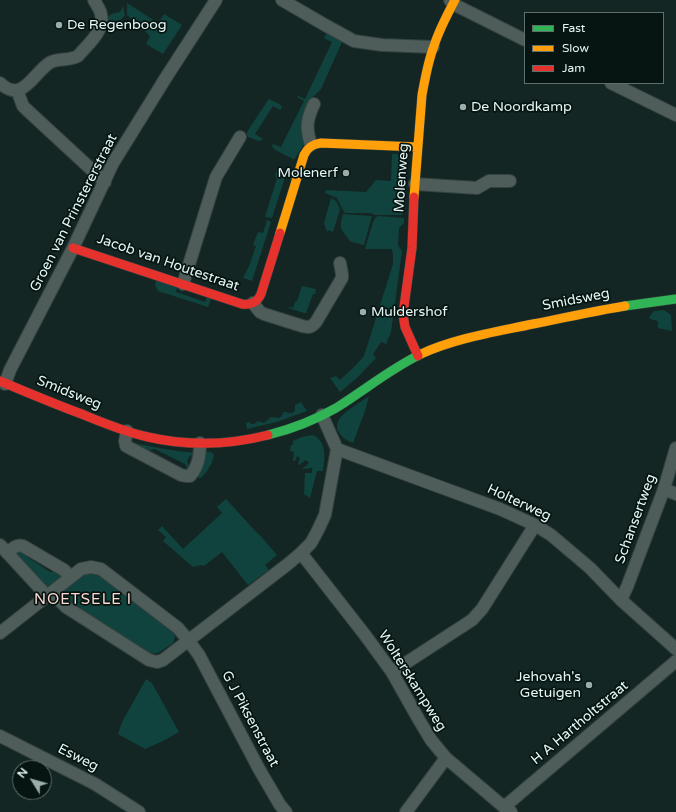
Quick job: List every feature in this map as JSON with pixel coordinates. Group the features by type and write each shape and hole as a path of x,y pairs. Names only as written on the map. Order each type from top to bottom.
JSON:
{"street":[{"path":"0,83 12,90 22,88 51,62 73,59 78,56 100,31 102,25 101,13 94,0"},
{"name":"Groen van Prinstererstraat","path":"3,382 73,248 113,163 216,0"},
{"path":"282,0 354,41 382,46 434,47"},
{"path":"453,1 524,39"},
{"name":"Molenweg","path":"418,356 411,348 403,314 412,248 422,95 424,80 434,47 453,1"},
{"path":"613,84 676,115"},
{"path":"16,90 23,106 105,182"},
{"path":"314,104 309,115 307,128 311,145 321,143 418,147"},
{"path":"183,284 216,177 240,137"},
{"name":"Jacob van Houtestraat","path":"73,248 242,304 249,305 254,303 261,294 305,152 311,145"},
{"path":"415,184 477,188 489,180 510,181"},
{"name":"Jacob van Houtestraat","path":"254,303 260,312 264,314 302,326 312,326 316,322 342,278 340,263"},
{"name":"Smidsweg","path":"3,382 102,422 148,437 177,442 232,442 254,438 286,429 322,415 345,402 399,365 442,346 482,334 611,308 676,300"},
{"name":"Smidsweg","path":"439,337 482,334"},
{"path":"411,348 424,342"},
{"name":"Smidsweg","path":"345,402 374,372"},
{"path":"4,549 50,595 66,607 149,660 157,662 163,660 301,553 311,543 325,515 337,449 322,415"},
{"path":"127,431 124,443 126,446 181,475 186,476 190,476 194,472 200,457 200,443"},
{"name":"Schansertweg","path":"621,600 664,489 676,448"},
{"name":"Holterweg","path":"337,449 500,509 535,525 551,535 590,568 621,600 676,649"},
{"path":"664,489 676,494"},
{"path":"392,672 472,620 482,610 535,525"},
{"path":"4,549 20,545 23,546 64,570 71,577"},
{"name":"Wolterskampweg","path":"301,553 366,634 392,672 431,740 446,758 508,809"},
{"name":"G J Piksenstraat","path":"0,633 81,569 91,567 101,569 178,628 188,640 199,655 259,769 280,805 286,812"},
{"name":"H A Hartholtstraat","path":"508,809 676,661"},
{"name":"Esweg","path":"0,736 95,784 139,812"},
{"path":"406,812 446,758"}],"green space":[{"path":"127,3 158,23 164,14 182,25 163,54 146,44 150,36 127,15"},
{"path":"123,6 125,15 107,34 109,16 120,12"},
{"path":"328,32 342,42 321,89 311,99 306,141 294,160 275,150 272,146 273,144 281,147 304,101 297,97 298,96 305,99 332,42 324,38"},
{"path":"269,99 281,105 282,108 280,110 273,106 255,134 263,139 259,141 248,137 247,132"},
{"path":"392,154 399,154 408,161 405,211 402,215 345,213 337,198 325,193 326,190 366,192 376,180 391,181"},
{"path":"288,167 293,171 292,180 285,177 272,218 265,217 277,178 275,176 277,170 285,173"},
{"path":"331,198 336,201 340,209 333,232 328,230 327,232 324,223"},
{"path":"343,214 372,216 364,245 351,242 343,232 341,223"},
{"path":"376,217 404,218 404,223 399,228 398,245 402,251 391,332 386,344 381,342 373,354 376,358 357,378 340,392 330,378 336,376 340,380 364,356 393,264 392,249 365,249 373,222"},
{"path":"267,220 271,222 252,281 243,278 250,264 256,246 253,245 258,232 263,233"},
{"path":"156,281 178,285 176,292 205,302 208,294 211,299 208,307 158,291 155,285"},
{"path":"302,286 316,289 306,313 288,308 293,308"},
{"path":"664,310 671,315 672,331 658,328 658,321 650,319 649,317 654,311"},
{"path":"369,396 353,443 345,439 340,434 337,427 338,421 345,413"},
{"path":"301,402 307,411 277,422 247,429 246,423 250,422 251,424 254,424 258,421 264,423 271,417 280,418 284,412 294,412 295,405"},
{"path":"312,435 317,437 323,445 324,461 323,471 317,471 310,498 304,494 305,473 312,473 312,468 302,469 309,463 306,460 299,465 300,458 297,456 295,461 293,461 294,452 290,451 293,441"},
{"path":"130,442 163,449 196,453 190,456 187,461 190,469 189,471 183,470 187,468 185,464 155,449 144,452"},
{"path":"204,452 211,452 214,455 209,467 201,478 196,477"},
{"path":"226,499 277,555 265,565 269,570 248,585 222,552 204,566 193,567 163,541 166,537 158,530 162,526 183,549 222,513 217,507"},
{"path":"20,551 26,553 26,556 50,572 55,571 63,575 49,586 46,586 15,556"},
{"path":"102,572 173,630 175,637 173,643 158,653 150,654 138,648 63,596 62,589 83,573"},
{"path":"146,679 152,683 179,732 145,749 118,734 122,722"}],"traffic: fast":[{"path":"625,306 676,299"},
{"path":"268,435 303,424 336,408 399,366 421,354"}],"traffic: slow":[{"path":"414,197 422,95 430,58 438,34 455,0"},
{"path":"280,233 304,155 311,146 321,143 418,147"},
{"path":"421,354 434,348 476,336 625,306"}],"traffic: jam":[{"path":"414,197 412,248 403,314 405,327 418,356"},
{"path":"73,248 242,304 248,304 256,301 261,294 280,233"},
{"path":"0,381 113,426 148,437 178,442 208,443 238,441 268,435"}],"place":[{"name":"De Regenboog","path":"59,25"},
{"name":"De Noordkamp","path":"463,107"},
{"name":"Molenerf","path":"346,173"},
{"name":"Muldershof","path":"363,312"},
{"name":"Jehovah's Getuigen","path":"589,685"}],"district":[{"name":"NOETSELE I","path":"83,600"}]}
